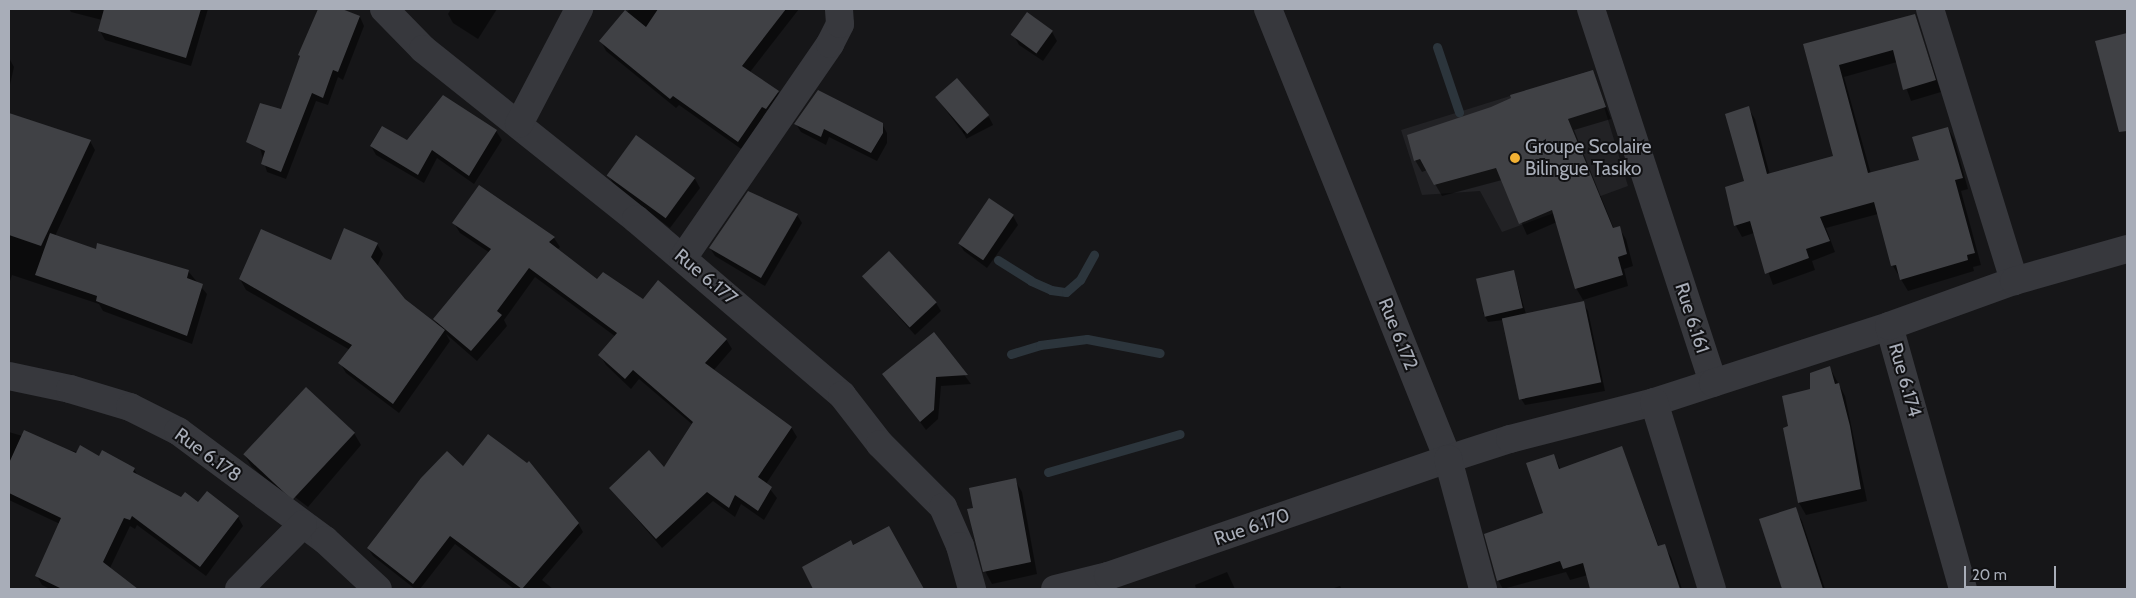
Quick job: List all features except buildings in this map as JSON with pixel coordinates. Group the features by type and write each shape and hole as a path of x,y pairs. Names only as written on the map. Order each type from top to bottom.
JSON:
{"street":[{"name":"Rue 6.177","path":"384,9 422,49 519,124 683,258 842,395 880,444 943,507 960,546 972,589"},
{"path":"519,124 579,9"},
{"path":"683,258 830,44 840,24 839,9"},
{"name":"Rue 6.172","path":"1268,9 1448,459 1483,589"},
{"name":"Rue 6.161","path":"1591,9 1713,382"},
{"path":"1930,9 2014,281"},
{"name":"Rue 6.174","path":"1963,589 1889,326 2014,281 2127,249"},
{"path":"1448,459 1510,439 1654,402 1889,326"},
{"name":"Rue 6.178","path":"9,376 70,389 130,407 178,431 303,524 378,589"},
{"path":"1654,402 1712,589"},
{"name":"Rue 6.170","path":"1054,589 1108,576 1448,459"},
{"path":"239,589 303,524"}],"shaded area":[{"name":"Groupe Scolaire Bilingue Tasiko","path":"1593,70 1628,186 1502,232 1480,191 1422,195 1401,130"}],"waterway":[{"path":"1437,47 1459,112"},
{"path":"998,260 1031,281 1051,290 1066,292 1080,280 1094,255"},
{"path":"1011,354 1040,345 1087,339 1160,353"},
{"path":"1048,472 1180,434"}],"place":[{"name":"Groupe Scolaire Bilingue Tasiko","path":"1515,158"}]}
